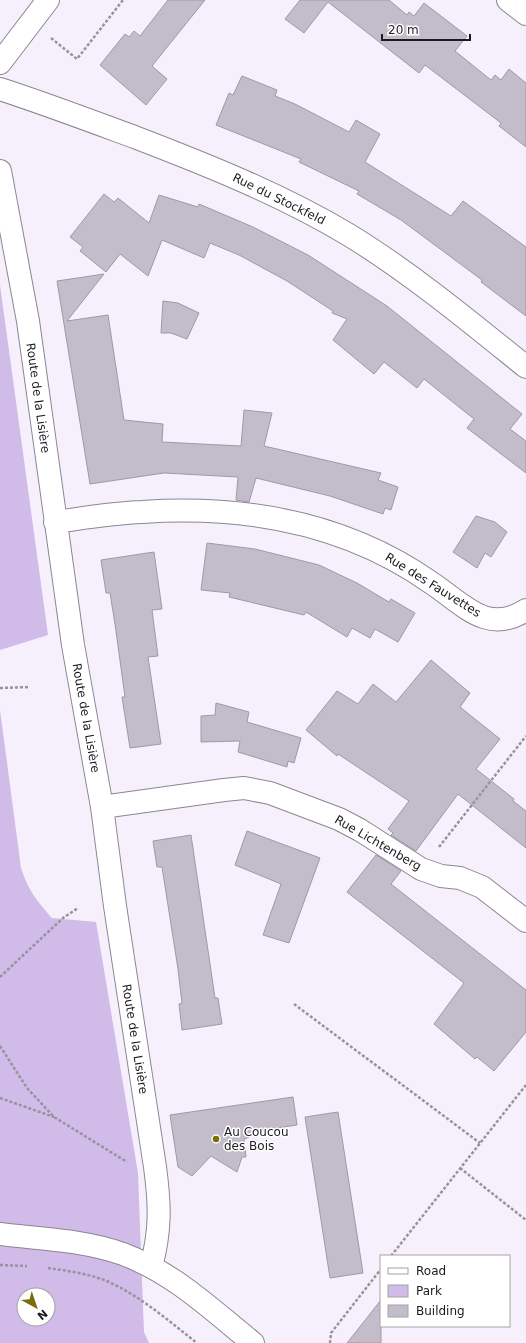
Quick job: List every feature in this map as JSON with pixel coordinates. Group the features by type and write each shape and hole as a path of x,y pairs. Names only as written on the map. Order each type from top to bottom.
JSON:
{"street":[{"path":"0,63 48,0"},
{"path":"508,0 526,14"},
{"name":"Rue du Stockfeld","path":"0,89 196,161 256,186 311,214 349,235 410,277 526,367"},
{"name":"Route de la Lisière","path":"0,171 28,321 73,645 102,807 115,906 155,1167 160,1211 156,1249 151,1267"},
{"name":"Rue des Fauvettes","path":"55,522 141,512 181,510 252,515 302,523 342,536 381,553 420,574 476,615 498,621 515,617 526,610"},
{"name":"Rue Lichtenberg","path":"102,807 244,788 270,793 338,819 360,830 421,869 441,876 460,878 482,887 526,921"},
{"path":"0,1234 90,1245 123,1254 151,1267 188,1289 253,1343"}],"path":[{"path":"30,22 77,59 123,0"},
{"path":"0,688 30,687"},
{"path":"421,869 526,736"},
{"path":"0,977 63,918 78,908"},
{"path":"294,1004 480,1143"},
{"path":"0,1046 26,1088 54,1117"},
{"path":"392,1255 526,1084"},
{"path":"0,1098 54,1117 127,1162 155,1167"},
{"path":"460,1168 526,1220"},
{"path":"0,1265 31,1266"},
{"path":"46,1267 84,1274 111,1283 147,1304 197,1343"},
{"path":"330,1343 331,1332 380,1270"}],"green space":[{"path":"0,285 48,635 0,650"},
{"path":"0,710 21,868 27,883 37,901 52,918 96,922 138,1173 144,1332 149,1343 0,1343"}],"building":[{"path":"168,0 205,0 152,66 167,79 146,105 100,65 125,34 129,37 134,31 140,36"},
{"path":"300,0 389,0 407,15 409,12 414,16 424,3 467,36 455,51 491,80 495,75 501,80 509,69 526,83 526,147 499,126 501,123 425,65 419,73 328,2 304,33 285,19"},
{"path":"242,76 277,90 275,96 295,104 349,132 356,120 380,134 365,162 451,216 463,201 526,247 526,316 481,282 482,280 401,220 357,194 359,191 299,162 301,159 216,125 229,93 233,95"},
{"path":"104,194 114,202 118,198 149,223 159,195 198,207 199,204 253,227 308,255 387,306 522,414 510,429 526,441 526,473 467,428 474,419 424,379 417,388 384,362 374,374 333,340 347,319 332,313 333,311 287,281 239,255 210,243 204,258 162,240 148,276 120,254 106,272 80,251 83,247 70,237"},
{"path":"104,274 67,321 108,315 124,420 163,424 162,442 241,446 244,410 272,413 264,446 381,473 378,480 398,487 391,510 385,508 383,514 330,496 256,478 249,502 236,500 238,477 164,473 90,484 57,281"},
{"path":"163,301 178,303 199,313 187,339 171,333 161,333"},
{"path":"476,516 495,522 507,532 491,557 485,553 477,568 453,552"},
{"path":"207,543 255,549 319,565 357,583 389,602 391,599 415,613 398,642 375,629 370,638 352,628 347,637 306,612 304,615 229,597 230,593 201,590"},
{"path":"154,552 162,609 152,610 158,656 148,657 161,744 130,748 122,697 125,697 115,624 110,593 106,593 101,560"},
{"path":"431,660 470,693 460,707 500,739 476,769 514,799 513,801 526,811 526,848 458,794 416,851 391,835 393,833 388,829 409,801 338,754 337,756 306,730 337,691 358,704 373,684 396,702"},
{"path":"216,703 249,712 247,722 301,738 294,763 288,761 287,767 238,752 240,741 201,742 201,716 215,715"},
{"path":"247,831 320,858 289,943 263,935 281,884 235,865"},
{"path":"191,835 215,998 218,998 222,1024 182,1030 179,1004 182,1003 178,969 162,867 157,867 153,841"},
{"path":"376,855 401,871 391,884 526,990 526,1032 494,1071 477,1057 475,1059 434,1024 464,983 347,892"},
{"path":"293,1097 297,1125 250,1132 250,1137 244,1139 246,1157 242,1157 237,1172 211,1156 192,1176 178,1167 170,1115"},
{"path":"338,1112 363,1273 330,1278 305,1117"},
{"path":"380,1301 381,1343 347,1343"}],"place":[{"name":"Au Coucou des Bois","path":"216,1139"}]}
